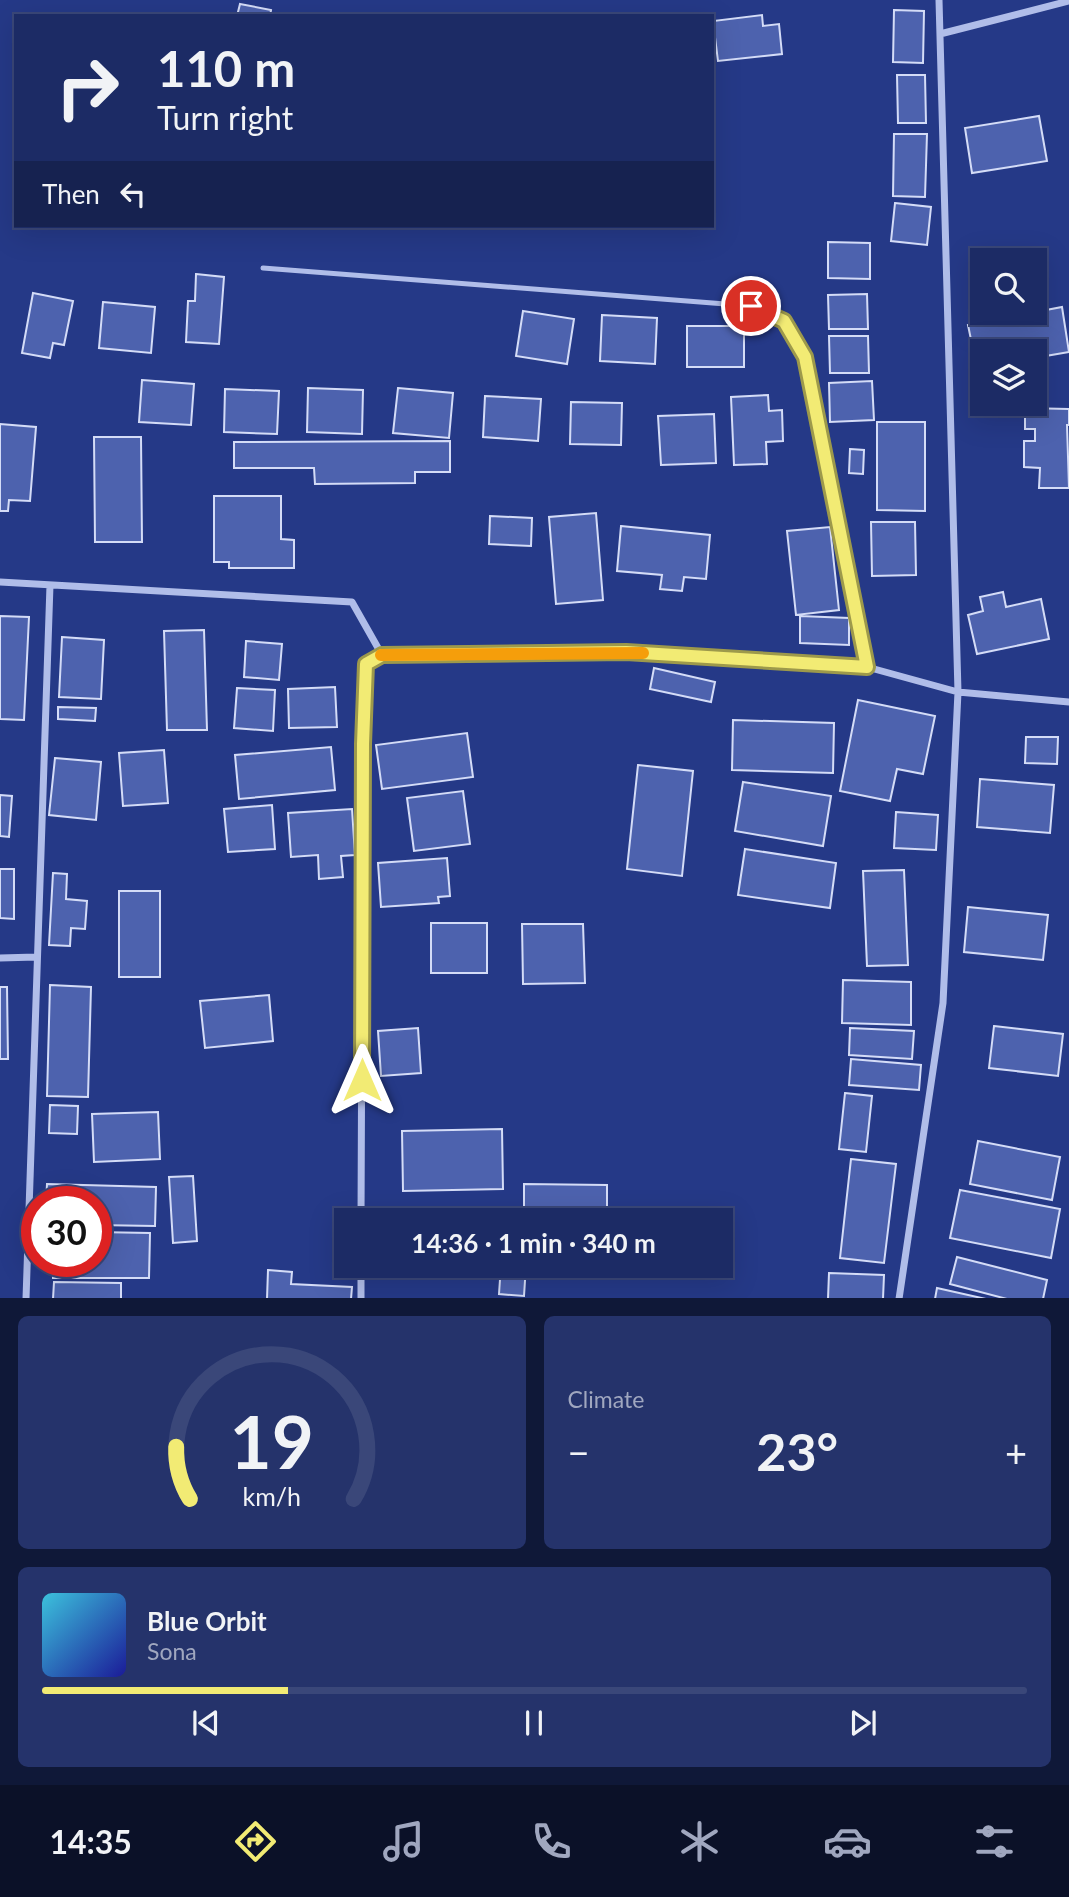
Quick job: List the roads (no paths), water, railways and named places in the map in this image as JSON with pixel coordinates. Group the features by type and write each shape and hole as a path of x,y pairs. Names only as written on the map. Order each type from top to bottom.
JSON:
{"street":[{"path":"899,1298 943,1003 958,692 939,0"},
{"path":"940,34 1069,1"},
{"path":"0,582 352,602 382,655"},
{"path":"26,1298 50,585"},
{"path":"361,1208 363,744 366,664 382,655 626,652 867,667 958,692 1069,702"},
{"path":"0,958 36,957"},
{"path":"361,1278 361,1298"}],"lane":[{"path":"263,268 751,306 784,321 805,357 867,667"}]}
